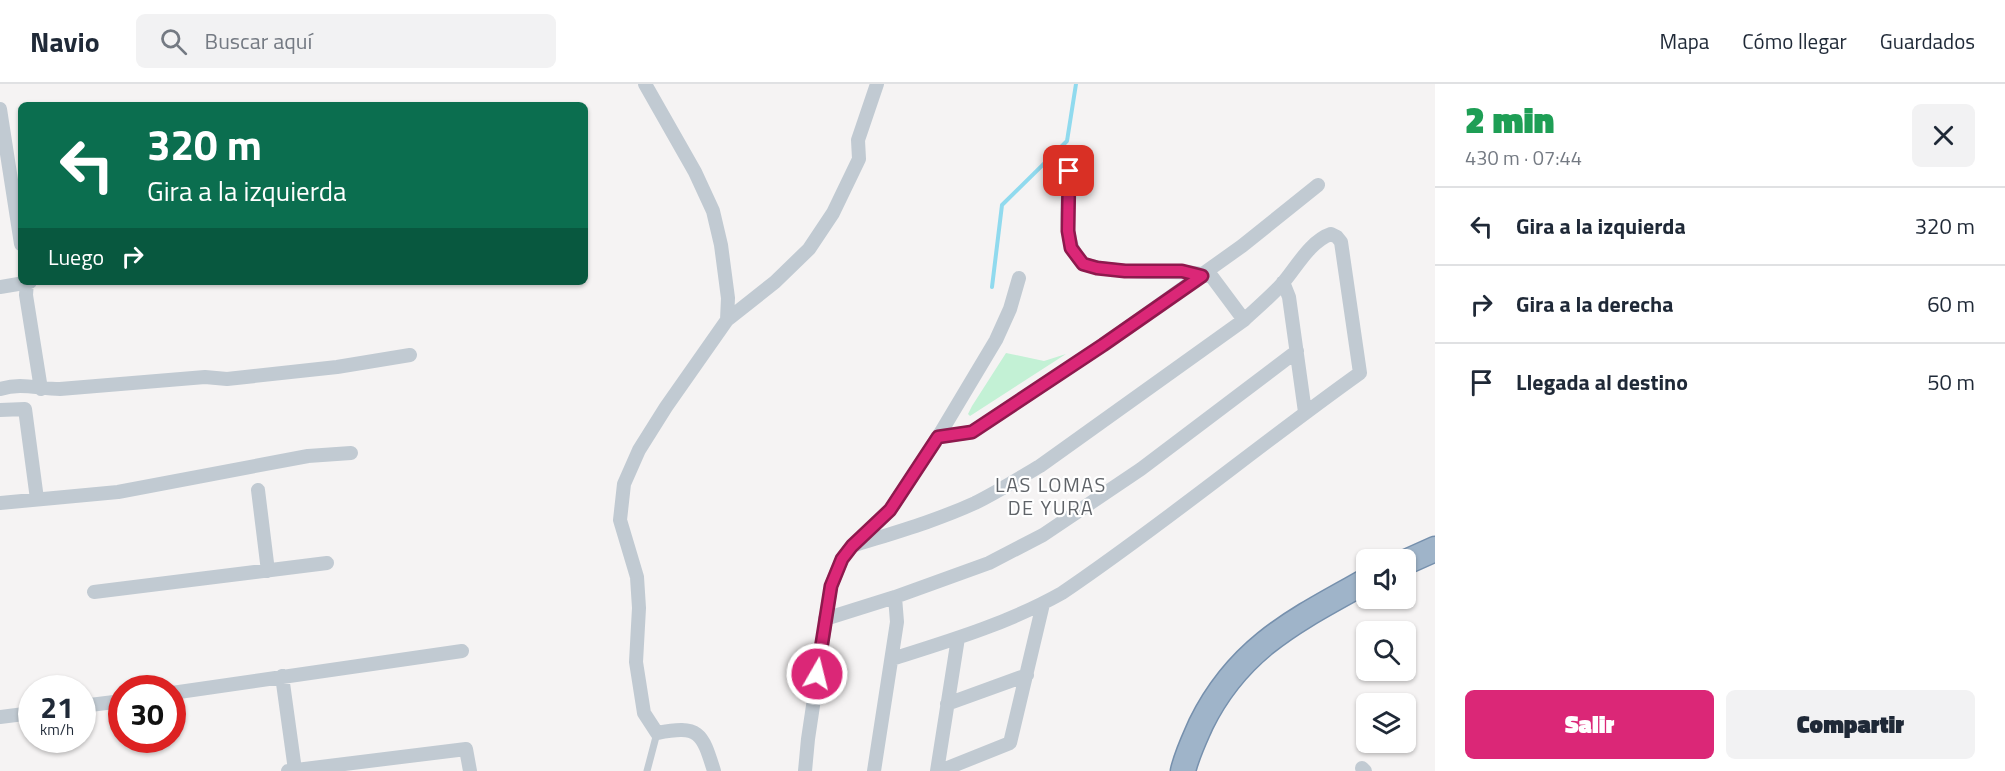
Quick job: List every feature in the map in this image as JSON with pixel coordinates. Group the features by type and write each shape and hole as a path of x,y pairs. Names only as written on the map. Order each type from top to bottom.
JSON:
{"highway":[{"path":"1416,558 1435,549"},
{"path":"1183,771 1186,754 1211,704 1238,667 1271,637 1356,587"}],"street":[{"path":"645,84 695,172 713,211 726,281 727,320"},
{"path":"714,771 705,742 693,730 680,729 657,733 644,713 636,662 639,608 637,577 620,520 624,483 645,441 727,320 775,282 809,249 833,213 860,159 858,140 877,84"},
{"path":"0,109 15,170 18,207"},
{"path":"1069,171 1071,248 1083,264 1125,271 1182,271 1212,277 1244,320"},
{"path":"938,437 972,432 1202,276 1318,185"},
{"path":"852,546 942,516 1009,485 1059,453 1244,320 1326,236 1332,234 1337,237 1342,248 1360,373 1088,576 1043,604 958,639 892,659"},
{"path":"806,771 808,739 825,619 831,586 842,559 852,546 890,510 938,437 996,340 1004,324 1019,278"},
{"path":"1283,282 1289,297 1305,412"},
{"path":"0,287 18,284"},
{"path":"28,285 26,295 40,389"},
{"path":"825,619 896,597 989,563 1043,536 1141,470 1297,351"},
{"path":"0,389 11,385 26,385 40,389 73,388 205,376 227,379 337,367 410,355"},
{"path":"0,410 25,409 37,499"},
{"path":"0,503 118,492 308,456 351,453"},
{"path":"258,490 268,571"},
{"path":"94,592 327,563"},
{"path":"874,771 897,622 896,597"},
{"path":"958,639 946,704 938,771 1010,743 1043,604"},
{"path":"186,691 462,651"},
{"path":"946,704 1027,675"},
{"path":"282,676 291,770 466,749 470,771"},
{"path":"0,717 18,715"}],"lane":[{"path":"647,771 657,733"}],"green space":[{"path":"1006,353 1044,361 1066,354 970,416 968,414 972,406"}],"waterway":[{"path":"992,287 1002,205 1067,141 1076,84"}],"district":[{"name":"LAS LOMAS DE YURA","path":"1051,496"}],"route":[{"path":"817,674 831,586 842,559 852,546 890,510 938,437 972,432 1202,276 1182,271 1125,271 1083,264 1071,248 1068,231 1069,171"}]}
